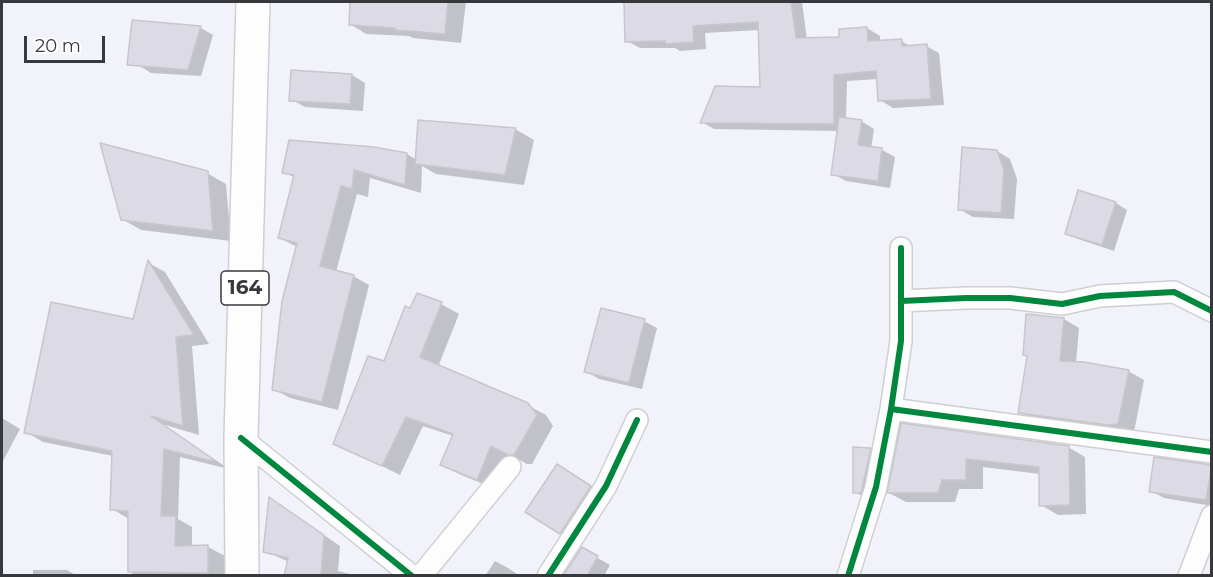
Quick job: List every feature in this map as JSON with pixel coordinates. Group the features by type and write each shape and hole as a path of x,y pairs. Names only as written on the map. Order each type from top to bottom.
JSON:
{"main road":[{"name":"164","path":"242,576 241,438 253,2"}],"street":[{"path":"848,576 876,487 891,409 901,341 901,248"},
{"path":"901,301 1010,298 1062,304 1100,296 1174,292 1212,311"},
{"path":"891,409 1212,452"},
{"path":"548,576 606,486 637,420"},
{"path":"241,438 412,576"},
{"path":"421,576 510,467"},
{"path":"1190,576 1212,516"}],"building":[{"path":"350,2 448,2 445,34 349,25"},
{"path":"624,2 791,2 796,38 839,37 839,29 867,27 868,41 902,39 902,46 927,44 931,99 878,101 876,71 834,75 834,124 700,123 715,86 760,87 758,22 693,26 694,42 666,44 665,41 625,42"},
{"path":"132,20 201,26 188,70 127,65"},
{"path":"291,70 352,74 350,104 289,101"},
{"path":"839,117 862,120 858,145 882,148 878,181 831,175"},
{"path":"418,120 516,128 505,175 415,164"},
{"path":"289,140 374,147 407,153 405,185 354,170 352,189 341,186 320,266 354,275 322,402 272,390 282,301 297,243 278,238 294,175 282,173"},
{"path":"100,143 208,171 213,231 121,220"},
{"path":"962,147 997,150 1004,170 1001,213 958,210"},
{"path":"1078,190 1116,202 1102,245 1065,234"},
{"path":"148,260 194,335 176,337 183,426 151,416 213,459 211,461 164,449 161,516 176,516 175,546 208,545 208,573 128,572 128,511 110,510 112,451 24,433 51,302 133,319"},
{"path":"417,293 442,302 420,357 528,403 537,415 514,455 508,455 491,446 477,480 440,465 453,434 406,417 382,466 333,444 368,356 384,361 405,306 410,308"},
{"path":"601,308 645,319 629,383 584,372"},
{"path":"1026,314 1064,318 1060,361 1084,362 1129,370 1118,424 1108,425 1018,413 1027,356 1023,355"},
{"path":"901,423 1069,446 1070,505 1039,506 1039,467 966,459 966,480 942,480 938,493 887,493"},
{"path":"853,447 871,448 861,493 853,493"},
{"path":"1154,457 1212,465 1206,500 1149,492"},
{"path":"557,464 591,486 560,534 525,512"},
{"path":"269,497 324,535 321,576 284,576 288,558 263,552"},
{"path":"582,547 598,556 587,576 563,576"}],"cycle path":[{"path":"848,576 876,487 891,409 901,341 901,248"},
{"path":"901,301 1010,298 1062,304 1100,296 1174,292 1212,311"},
{"path":"891,409 1212,452"},
{"path":"548,576 606,486 637,420"},
{"path":"241,438 412,576"}]}
